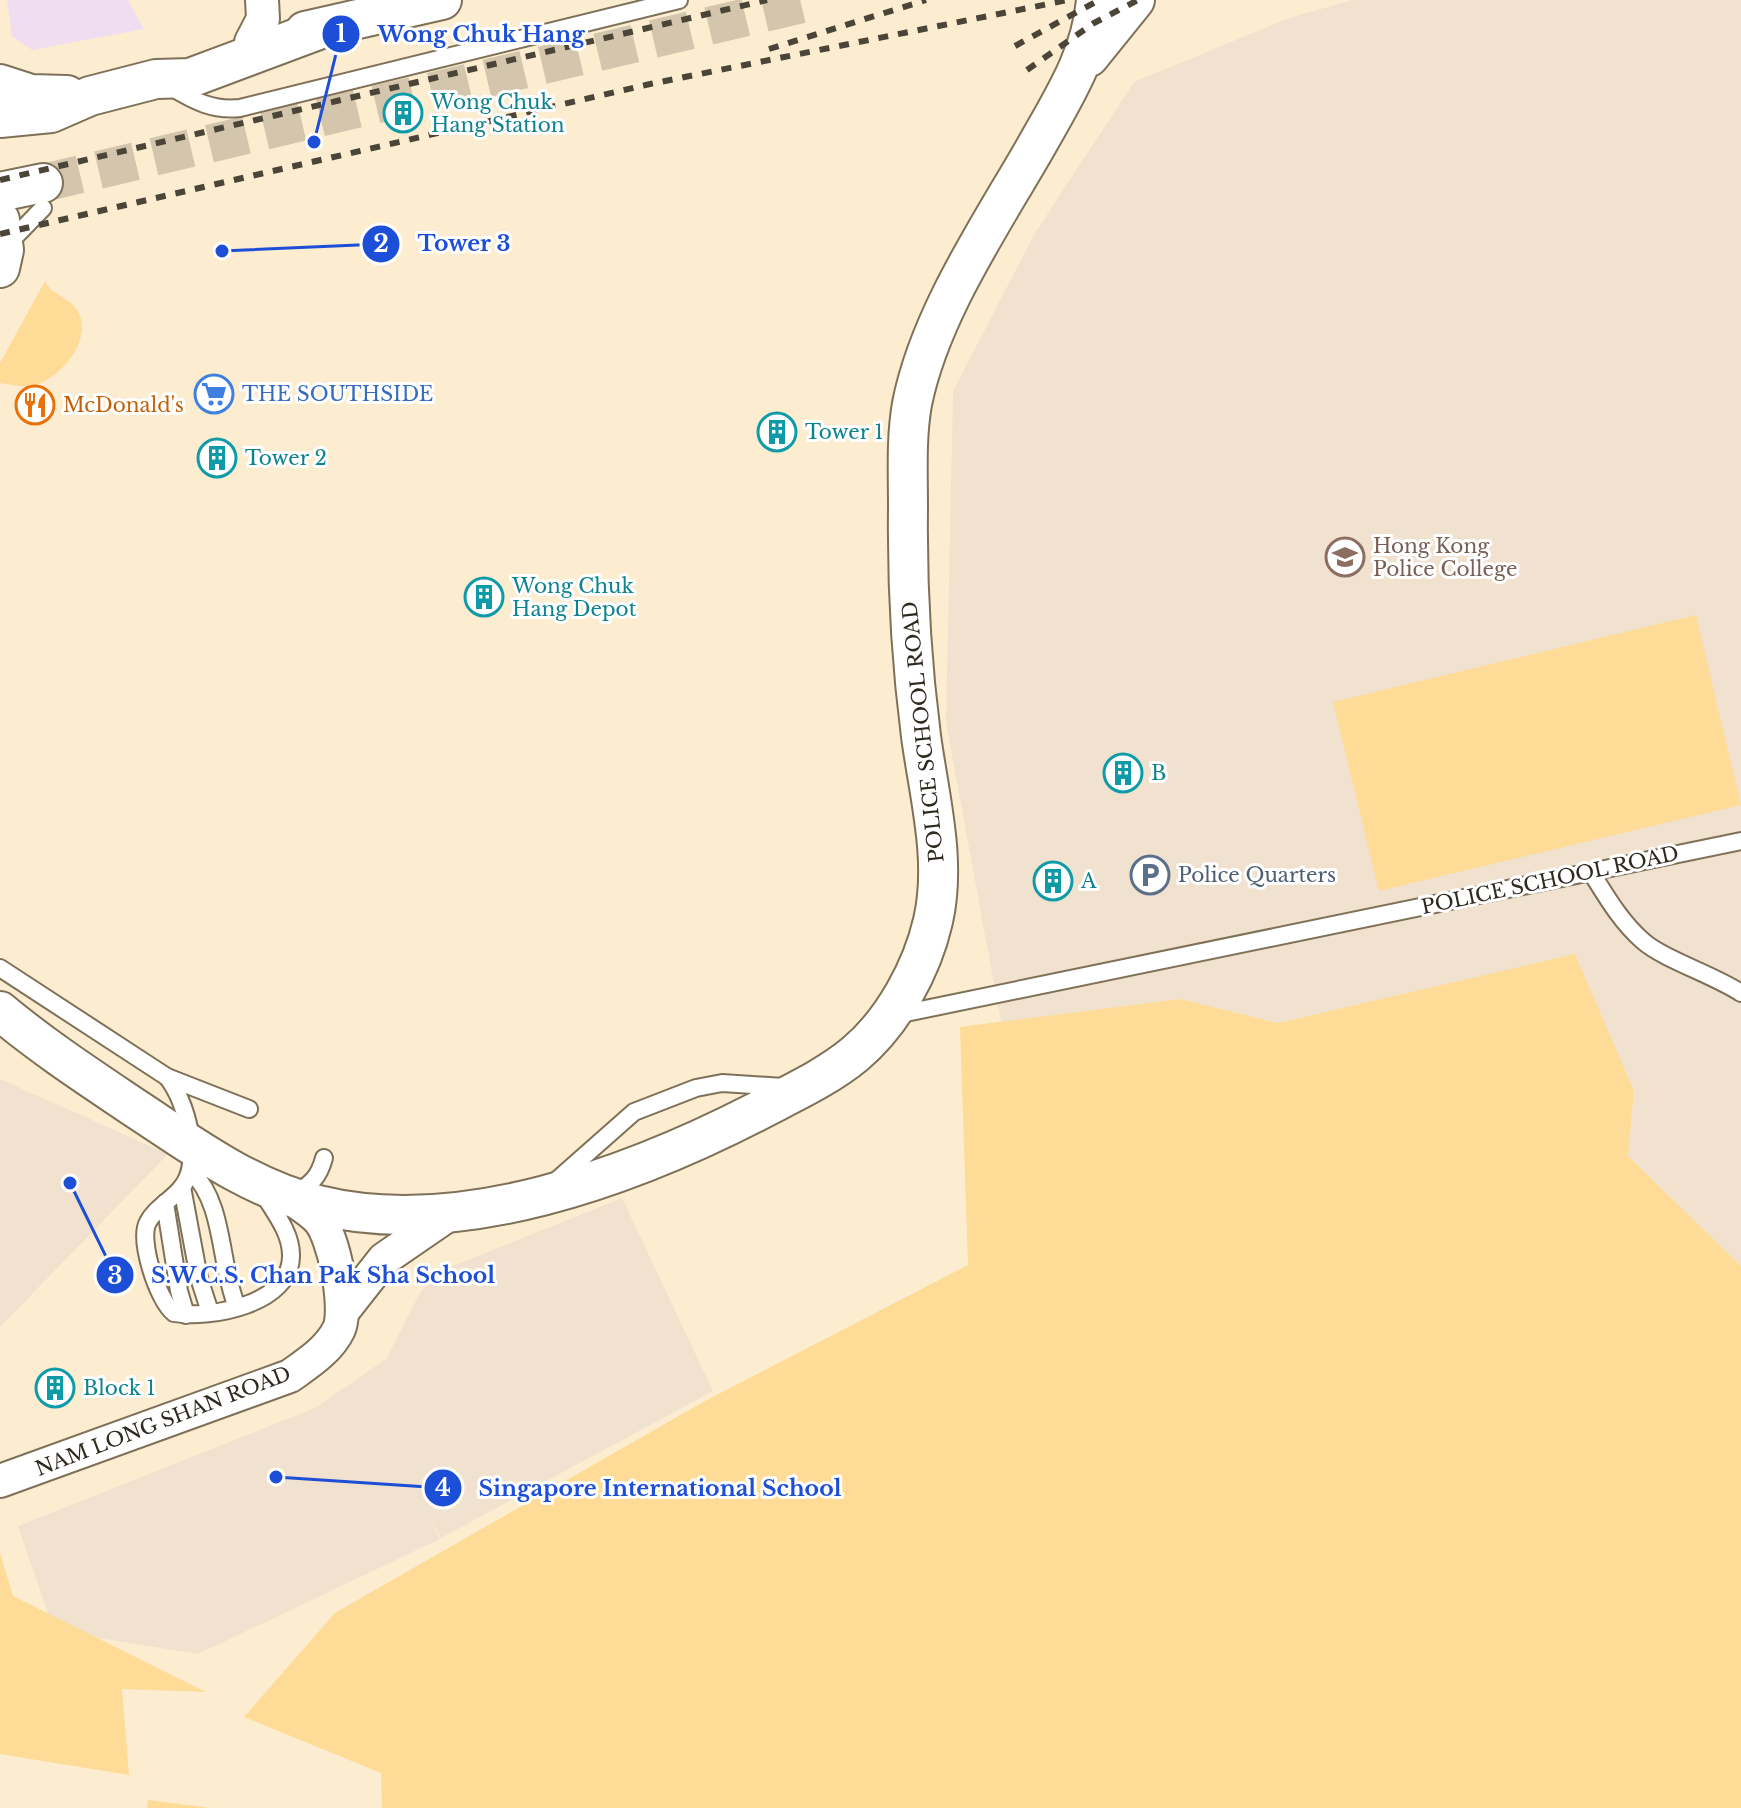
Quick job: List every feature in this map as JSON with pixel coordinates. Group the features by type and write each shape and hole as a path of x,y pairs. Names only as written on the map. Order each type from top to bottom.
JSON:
{"street":[{"path":"251,42 263,19 262,0"},
{"path":"156,79 178,65 251,42 442,0"},
{"name":"POLICE SCHOOL ROAD","path":"451,1213 536,1196 607,1175 705,1138 808,1085 856,1052 888,1017 918,964 938,897 938,856 912,668 907,601 908,440 913,402 932,340 969,265 1082,66 1096,0"},
{"path":"1082,66 1135,0"},
{"path":"0,118 51,113 90,96 156,79 183,80 221,69 329,26"},
{"path":"0,84 31,94 90,96"},
{"path":"0,192 43,196"},
{"path":"0,1011 190,1158 274,1191 344,1210 413,1215 451,1213"},
{"path":"0,1026 35,1041"},
{"path":"274,1191 319,1220 328,1233 343,1311"},
{"name":"NAM LONG SHAN ROAD","path":"0,1481 290,1376 323,1351 339,1328 343,1311 384,1259 451,1213"}],"lane":[{"path":"156,79 209,106 223,110 240,108 679,0"},
{"path":"1,246 43,196"},
{"name":"POLICE SCHOOL ROAD","path":"888,1017 1741,841"},
{"path":"1591,872 1610,904 1644,943 1741,993"},
{"path":"0,968 167,1077 249,1109"},
{"path":"167,1077 184,1104 190,1158 182,1187 199,1278 210,1312"},
{"path":"536,1196 634,1112 696,1088 722,1083 767,1088 808,1085"},
{"path":"190,1158 210,1194 225,1272 237,1307"},
{"path":"182,1187 146,1226 147,1245 160,1295 174,1313 186,1315 237,1307 276,1289 290,1269 288,1236 274,1191 309,1186 320,1173 324,1158"},
{"path":"165,1203 179,1291 186,1315"}],"shaded area":[{"path":"7,0 128,0 144,29 32,50 12,36"},
{"name":"Hong Kong Police College","path":"1352,0 1741,0 1741,1266 1628,1156 1634,1091 1574,955 1278,1023 1180,999 1001,1022 946,723 953,391 1035,233 1134,82 1289,18"},
{"path":"45,281 77,310 81,321 78,345 63,367 42,382 27,386 0,383 0,363"},
{"path":"1696,615 1741,805 1379,891 1333,702"},
{"path":"1575,954 1634,1091 1628,1156 1741,1266 1741,1808 382,1808 381,1773 244,1717 335,1613 703,1402 968,1265 960,1027 1180,999 1278,1023"},
{"path":"0,1079 168,1154 0,1327"},
{"path":"622,1198 713,1391 441,1538 426,1509 440,1539 198,1654 54,1631 18,1526 315,1408 386,1359 421,1291 432,1278 450,1267"},
{"path":"0,1553 13,1596 206,1692 122,1689 129,1775 0,1754"},
{"path":"148,1800 210,1808 147,1808"}],"tunnel":[{"path":"43,183 819,0"}],"railway":[{"path":"0,180 767,0"},
{"path":"769,49 926,0"},
{"path":"0,234 650,84 1068,0"},
{"path":"1015,46 1099,0"},
{"path":"1027,70 1094,23 1138,0"}],"place":[{"name":"Wong Chuk Hang Station","path":"403,113"},
{"name":"Wong Chuk Hang","path":"314,142"},
{"name":"Tower 3","path":"222,251"},
{"name":"THE SOUTHSIDE","path":"214,394"},
{"name":"McDonald's","path":"35,405"},
{"name":"Tower 1","path":"777,432"},
{"name":"Tower 2","path":"217,458"},
{"name":"Hong Kong Police College","path":"1345,557"},
{"name":"Wong Chuk Hang Depot","path":"484,597"},
{"name":"B","path":"1123,773"},
{"name":"Police Quarters","path":"1150,875"},
{"name":"A","path":"1053,881"},
{"name":"S.W.C.S. Chan Pak Sha School","path":"70,1183"},
{"name":"Block 1","path":"55,1388"},
{"name":"Singapore International School","path":"276,1477"}]}
